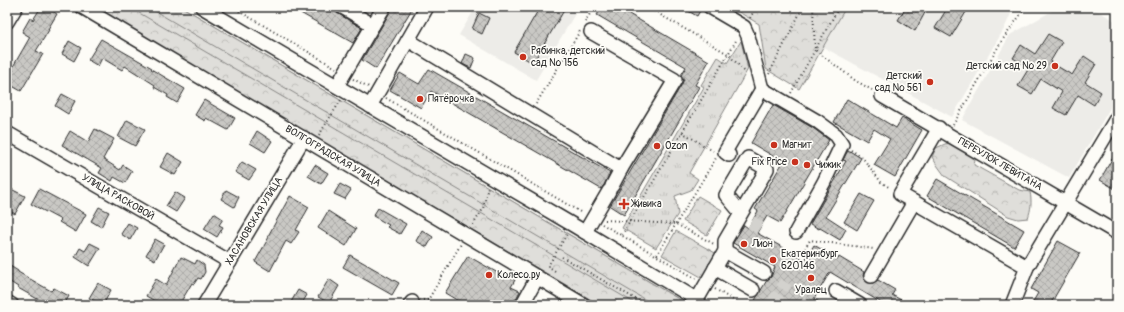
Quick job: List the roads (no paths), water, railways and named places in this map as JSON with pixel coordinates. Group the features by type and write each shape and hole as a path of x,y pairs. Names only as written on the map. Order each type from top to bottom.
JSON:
{"street":[{"path":"7,22 16,7"},
{"name":"ВОЛГОГРАДСКАЯ УЛИЦА","path":"82,7 584,305"},
{"path":"202,7 585,232 691,296 695,303"},
{"path":"342,7 373,25"},
{"path":"342,89 350,76 373,25 384,7"},
{"path":"370,106 427,7"},
{"path":"695,303 725,250 725,241 767,169 748,158 736,159 725,152 762,90 748,36 744,27 710,7"},
{"path":"585,232 675,80 591,32"},
{"path":"408,40 621,169"},
{"path":"762,90 817,121 836,135 842,144 824,182 796,232"},
{"name":"ПЕРЕУЛОК ЛЕВИТАНА","path":"882,96 1117,232"},
{"path":"1012,305 1027,267 1117,117"},
{"path":"943,131 900,194 1027,267"},
{"name":"УЛИЦА РАСКОВОЙ","path":"7,133 230,262"},
{"name":"ХАСАНОВСКАЯ УЛИЦА","path":"204,305 304,138"},
{"path":"736,159 726,195 742,213"},
{"path":"871,276 914,202"},
{"path":"725,250 764,273"},
{"path":"715,268 753,290"},
{"path":"525,304 538,278"},
{"path":"836,291 860,305"},
{"path":"7,302 12,305"}],"tunnel":[{"path":"751,222 760,228"},
{"path":"862,291 871,276"},
{"path":"772,305 786,282"}],"place":[{"name":"Рябинка, детский сад № 156","path":"523,57"},
{"name":"Детский сад № 29","path":"1055,66"},
{"name":"Детский сад № 561","path":"930,82"},
{"name":"Пятёрочка","path":"420,99"},
{"name":"Магнит","path":"774,145"},
{"name":"Ozon","path":"657,146"},
{"name":"Fix Price","path":"795,162"},
{"name":"Чижик","path":"807,165"},
{"name":"Живика","path":"624,204"},
{"name":"Лион","path":"744,244"},
{"name":"Екатеринбург 620146","path":"773,260"},
{"name":"Колесо.ру","path":"489,275"},
{"name":"Уралец","path":"811,278"}]}
